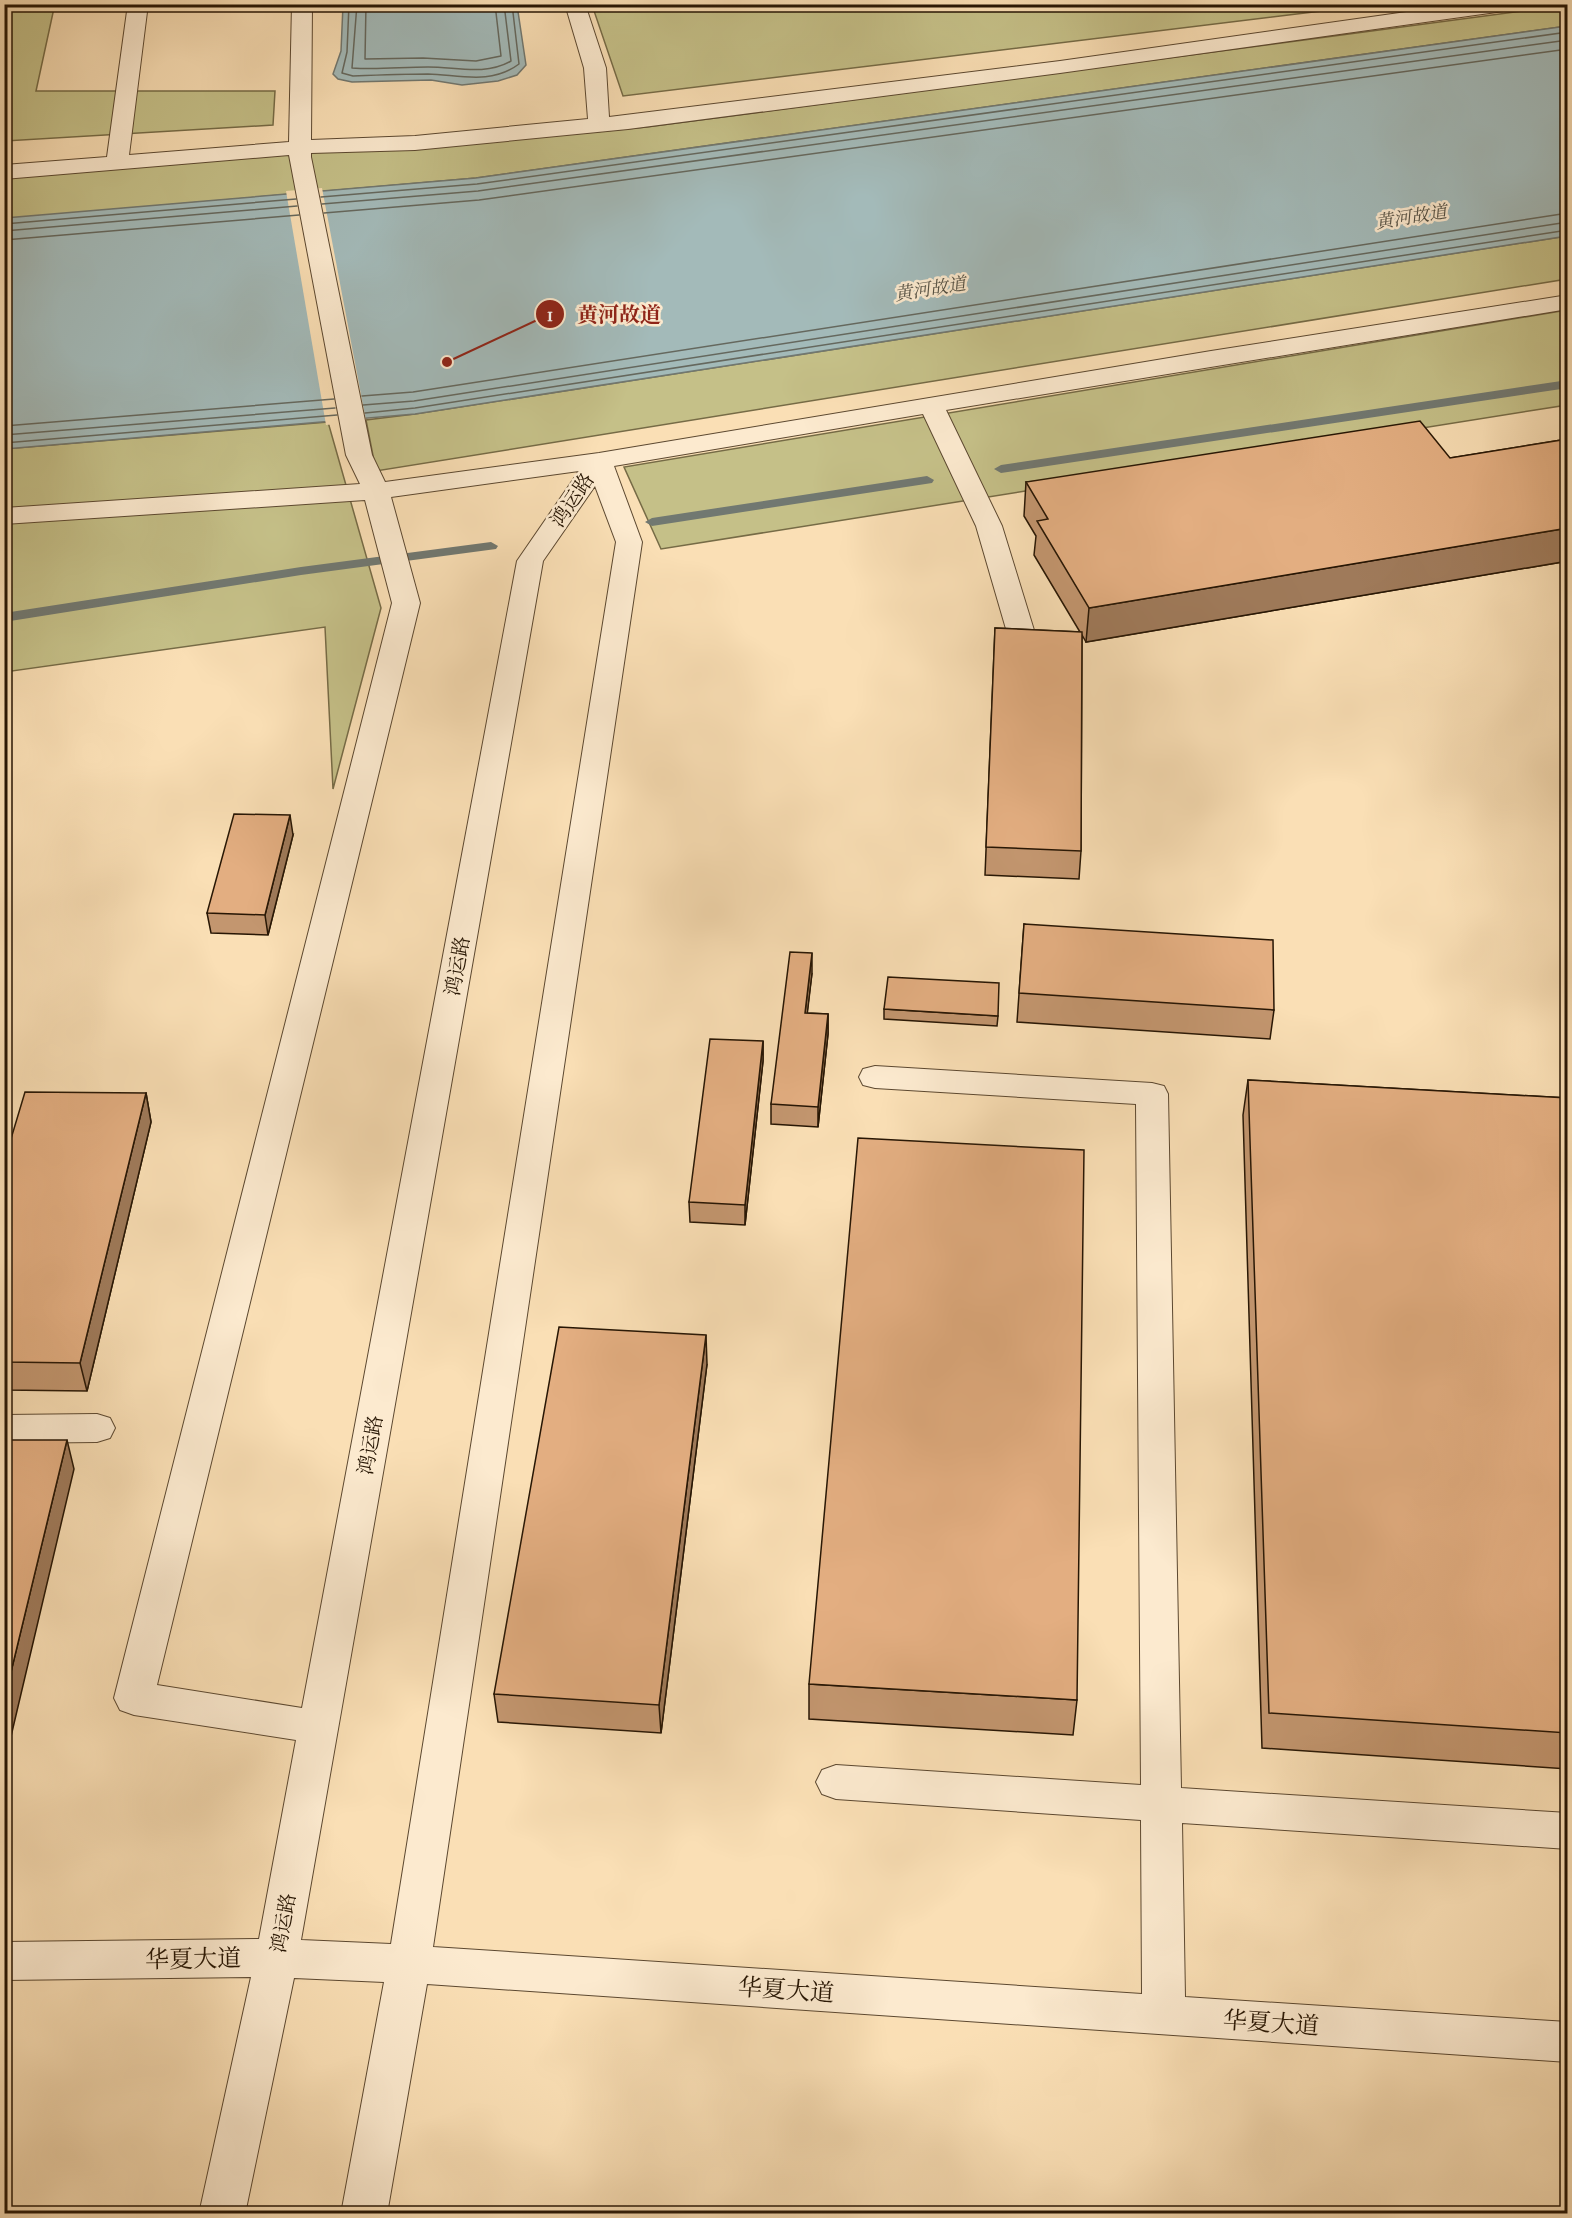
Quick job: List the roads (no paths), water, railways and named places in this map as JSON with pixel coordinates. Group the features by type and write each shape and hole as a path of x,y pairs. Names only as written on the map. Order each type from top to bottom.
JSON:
{"street":[{"path":"117,163 138,4"},
{"path":"302,4 300,152 359,455 376,491 406,603 134,1698 319,1727"},
{"path":"575,4 595,68 599,124"},
{"path":"4,172 416,143 599,124 1060,67 1511,4"},
{"path":"4,516 376,491 599,460 1568,302"},
{"path":"931,405 989,526 1026,653"},
{"name":"鸿运路","path":"222,2214 277,1958 530,561 599,460"},
{"name":"鸿运路","path":"364,2214 409,1964 629,542 599,460"},
{"path":"875,1077 1152,1094 1164,2015"},
{"path":"4,1429 97,1428"},
{"path":"836,1782 1568,1831"},
{"name":"华夏大道","path":"4,1961 277,1958 409,1964 1568,2042"}],"water":[{"path":"343,5 517,5 526,65 517,75 498,81 462,85 431,80 352,82 338,79 333,74 341,51"},
{"path":"1567,26 1567,236 415,414 5,449 5,218 476,178"}],"waterway":[{"path":"1001,469 1568,384"},
{"path":"652,522 927,480"},
{"path":"4,618 301,571 491,546"}],"place":[{"name":"黄河故道","path":"447,362"}]}
